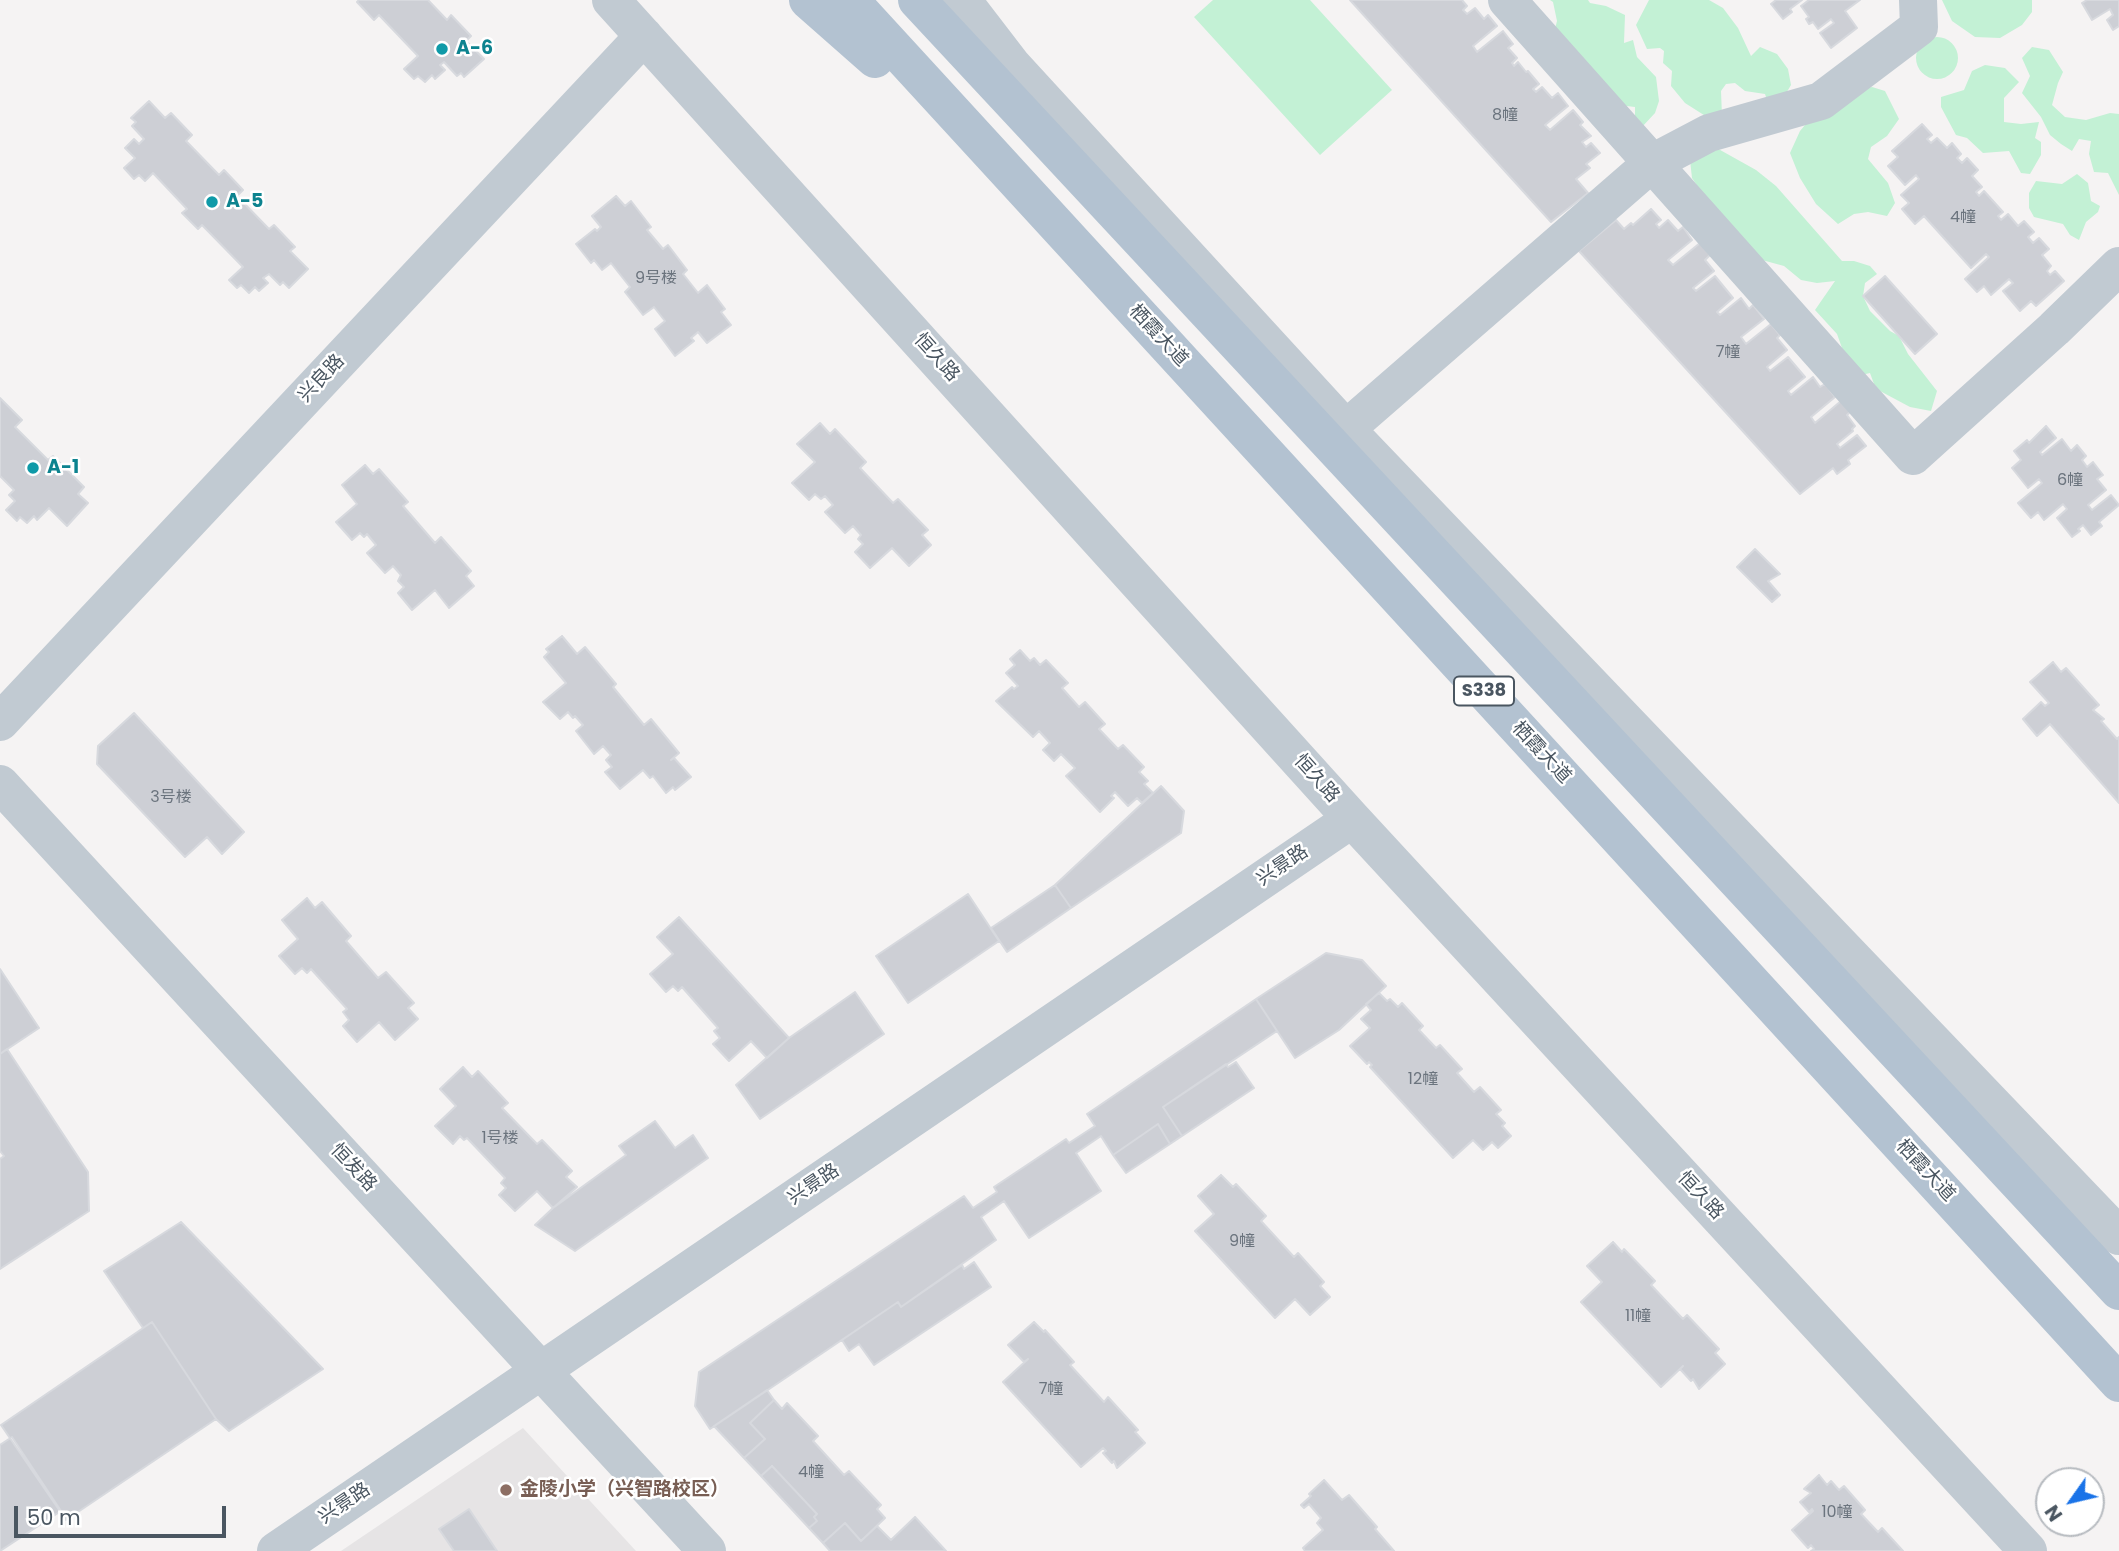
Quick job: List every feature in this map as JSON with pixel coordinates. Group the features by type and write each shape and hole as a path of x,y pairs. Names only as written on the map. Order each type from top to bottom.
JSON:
{"main road":[{"path":"808,0 1033,199"},
{"name":"栖霞大道","path":"850,0 2119,1383"},
{"name":"S338","path":"917,0 2119,1291"}],"street":[{"name":"恒久路","path":"611,0 1352,819 2028,1551"},
{"path":"962,0 1012,65 1346,429 2119,1236"},
{"path":"1507,0 1913,456 2054,329 2119,266"},
{"path":"1346,429 1651,163 1709,133 1821,101 1919,27 1918,0"},
{"name":"兴良路","path":"0,722 644,36"},
{"name":"恒发路","path":"0,784 706,1551"},
{"name":"兴景路","path":"276,1551 1352,819"}],"shaded area":[{"name":"金陵小学（兴智路校区）","path":"523,1428 636,1551 341,1551"}],"green space":[{"path":"1213,0 1310,0 1392,90 1320,155 1194,17"},
{"path":"1550,0 1588,0 1625,15 1624,43 1633,40 1637,57 1656,77 1659,101 1655,113 1642,127 1635,121 1635,107 1618,105 1553,37 1557,21 1553,2"},
{"path":"1649,0 1709,0 1723,8 1738,28 1751,56 1760,47 1777,54 1788,69 1791,85 1782,100 1768,103 1765,94 1745,91 1735,83 1726,84 1721,91 1722,116 1707,117 1685,103 1671,86 1672,71 1663,63 1664,51 1660,48 1647,49 1636,25"},
{"path":"1942,0 2032,0 2032,12 2022,25 2000,38 1975,37 1952,21"},
{"path":"1937,37 1952,43 1958,58 1952,73 1937,79 1922,73 1916,58 1922,43"},
{"path":"2032,47 2049,50 2063,72 2052,105 2065,117 2086,120 2110,113 2119,114 2119,195 2108,173 2094,172 2089,154 2091,141 2079,139 2072,151 2061,144 2050,135 2041,117 2022,93 2030,76 2022,58"},
{"path":"1985,65 2005,68 2019,82 2004,98 2004,122 2039,122 2035,138 2041,142 2041,155 2030,174 2021,173 2009,151 1983,153 1967,138 1956,135 1941,107 1941,97 1964,90 1972,71"},
{"path":"1872,87 1885,91 1899,119 1887,136 1871,147 1868,159 1888,183 1895,203 1887,216 1868,212 1854,214 1838,224 1816,204 1800,178 1790,153 1800,131 1810,119 1858,89"},
{"path":"1713,146 1756,170 1776,186 1842,261 1854,261 1870,266 1877,274 1865,283 1863,296 1870,311 1899,336 1908,354 1937,391 1931,411 1910,407 1880,391 1870,373 1857,376 1837,334 1815,310 1835,281 1817,283 1801,280 1784,266 1762,260 1710,205 1692,178 1690,160"},
{"path":"2077,174 2088,183 2091,201 2100,206 2098,212 2086,222 2079,240 2070,235 2063,224 2034,217 2029,208 2029,193 2036,181 2062,184"}],"building":[{"name":"A-6","path":"428,0 447,20 451,15 471,36 466,41 484,59 464,77 461,73 457,76 444,62 440,65 445,70 435,79 432,75 425,82 418,76 414,79 404,69 418,56 379,15 374,20 357,2"},
{"path":"1350,0 1462,0 1467,6 1463,10 1467,14 1475,8 1484,19 1488,15 1497,26 1473,46 1477,52 1503,31 1513,44 1508,48 1517,58 1512,63 1514,66 1518,62 1539,84 1533,89 1536,92 1542,87 1552,98 1558,93 1568,106 1545,125 1550,130 1573,110 1583,122 1580,125 1591,136 1582,142 1586,147 1591,143 1600,153 1586,164 1590,168 1576,179 1588,193 1551,222"},
{"path":"1776,0 1802,0 1790,9 1792,12 1783,19 1771,4"},
{"path":"1809,0 1860,0 1845,11 1857,28 1831,48 1820,33 1834,23 1831,19 1818,29 1813,22 1809,24 1806,19 1809,17 1801,6"},
{"path":"2087,0 2119,0 2119,26 2113,30 2107,20 2113,15 2110,9 2092,20 2082,3"},
{"name":"A-5","path":"149,101 165,118 171,113 192,135 186,141 219,175 224,170 243,190 237,196 269,229 274,225 295,247 290,251 308,269 289,288 283,282 280,285 269,274 263,278 268,283 259,291 255,287 249,293 241,285 237,288 229,280 243,267 202,225 198,229 182,213 187,209 153,173 145,181 139,175 134,179 124,168 135,158 125,148 134,139 139,144 144,139 132,126 136,122 131,118"},
{"path":"1922,124 1932,135 1927,139 1931,143 1937,138 1947,148 1952,143 1961,154 1957,158 1962,163 1967,158 1978,170 1972,176 1982,187 1976,192 1979,196 1984,191 2003,212 1998,216 2001,220 2008,214 2018,226 2024,221 2034,232 2028,237 2033,243 2039,238 2049,249 2042,255 2051,266 2047,271 2050,275 2055,271 2064,281 2036,306 2031,301 2020,311 2003,291 2013,283 2009,279 1991,295 1984,286 1977,292 1965,279 1989,257 1986,254 1971,268 1924,216 1915,224 1902,209 1909,203 1901,195 1919,179 1916,175 1905,185 1888,166 1898,157 1892,151"},
{"path":"616,196 625,206 631,201 651,227 647,230 663,249 668,245 687,270 683,274 698,293 707,285 725,309 721,312 731,325 707,343 698,332 691,338 694,341 675,356 655,329 665,321 654,307 643,315 625,292 630,287 611,263 602,270 594,260 591,263 576,244 601,227 592,216"},
{"path":"1651,209 1661,220 1656,224 1659,228 1668,220 1678,231 1683,227 1692,240 1668,260 1673,265 1700,243 1710,255 1705,260 1714,271 1693,288 1696,291 1715,276 1733,298 1717,312 1720,315 1741,298 1749,309 1753,305 1764,319 1741,337 1746,344 1771,324 1780,335 1777,338 1787,350 1767,367 1770,371 1788,357 1805,377 1788,391 1791,395 1813,377 1820,387 1825,384 1835,397 1811,417 1815,423 1841,401 1850,412 1847,415 1855,426 1853,431 1837,444 1840,448 1857,435 1866,446 1848,460 1850,464 1837,474 1833,468 1800,494 1579,251 1616,220 1624,229 1631,223 1633,225"},
{"path":"1885,276 1937,334 1915,354 1863,296"},
{"name":"A-1","path":"0,398 22,420 15,427 48,460 53,456 84,487 78,494 88,503 67,526 49,508 37,520 34,516 27,523 20,517 17,521 6,510 15,501 9,495 14,490 0,476"},
{"path":"820,423 830,434 835,429 866,462 860,468 893,503 898,499 928,530 922,535 931,545 909,566 892,548 870,568 855,552 863,544 858,539 861,535 853,526 845,533 825,512 833,505 825,496 821,499 815,494 809,500 792,483 815,462 797,444"},
{"path":"2046,426 2056,438 2040,452 2042,455 2062,439 2071,451 2077,445 2086,456 2082,460 2087,467 2093,462 2103,475 2097,479 2106,490 2088,505 2092,510 2111,495 2119,505 2099,522 2102,526 2091,535 2083,525 2072,537 2057,518 2067,509 2063,504 2044,520 2038,512 2031,518 2018,503 2042,483 2039,479 2028,488 2012,468 2021,460 2014,451 2027,440 2029,443"},
{"path":"365,465 373,474 379,469 408,502 403,506 435,543 441,537 471,571 466,576 474,586 449,608 435,590 412,610 398,593 404,587 398,581 401,575 393,566 385,573 367,553 376,545 367,534 364,537 360,533 352,540 336,522 357,504 342,485"},
{"path":"1755,549 1780,574 1768,581 1780,595 1772,602 1737,567"},
{"path":"562,636 577,654 585,647 616,684 613,687 644,725 651,719 679,753 671,760 674,758 691,777 675,790 673,787 666,793 653,776 650,778 643,770 620,789 605,772 612,767 606,760 611,755 603,746 594,754 576,731 583,725 575,716 573,718 568,712 560,719 543,702 566,683 544,657 549,652 546,649"},
{"path":"1020,650 1030,661 1034,658 1040,665 1046,660 1068,683 1062,688 1079,707 1085,702 1105,724 1099,729 1118,749 1123,745 1144,767 1139,772 1148,781 1144,784 1153,793 1142,803 1137,798 1128,806 1115,792 1111,796 1114,798 1100,812 1066,776 1075,768 1061,754 1054,761 1043,750 1050,743 1039,731 1033,737 996,701 1012,687 1014,689 1018,686 1006,673 1015,665 1010,659"},
{"path":"2053,662 2061,672 2066,668 2099,705 2093,710 2104,719 2101,721 2117,739 2119,737 2119,803 2050,724 2037,736 2023,719 2041,702 2045,706 2049,703 2030,682"},
{"path":"134,713 244,832 222,854 207,837 185,857 97,764 98,746"},
{"path":"1161,786 1184,811 1181,833 1071,908 1055,885"},
{"path":"1055,885 1071,908 1007,952 991,928"},
{"path":"968,894 999,941 908,1003 876,956"},
{"path":"307,898 315,908 322,902 351,936 346,941 378,978 386,972 414,1003 408,1008 418,1019 395,1040 379,1022 357,1042 343,1026 349,1020 343,1012 347,1009 311,969 307,973 302,968 295,974 279,956 298,939 282,920"},
{"path":"679,917 789,1038 767,1058 751,1041 729,1061 713,1044 720,1038 714,1031 718,1028 682,987 678,991 673,986 666,992 650,974 673,954 657,937"},
{"path":"1326,953 1362,960 1386,986 1339,1030 1295,1058 1256,999"},
{"path":"0,969 39,1028 0,1054"},
{"path":"855,992 884,1034 760,1119 736,1085 789,1038"},
{"path":"1379,993 1398,1007 1402,1003 1423,1026 1419,1030 1436,1048 1440,1045 1462,1069 1457,1073 1474,1092 1480,1087 1501,1110 1496,1114 1505,1123 1502,1126 1511,1136 1498,1148 1492,1142 1483,1150 1473,1140 1453,1158 1370,1067 1372,1065 1369,1062 1367,1064 1350,1046 1370,1028 1361,1019 1371,1010 1366,1004"},
{"path":"1256,999 1277,1031 1163,1107 1182,1136 1170,1144 1158,1124 1113,1155 1101,1136 1076,1153 1101,1191 1029,1238 1004,1201 981,1217 996,1240 901,1307 898,1302 710,1429 695,1406 699,1372 964,1196 973,1208 997,1192 994,1187 1066,1139 1069,1143 1095,1126 1087,1114"},
{"path":"7,1049 88,1172 89,1211 0,1269 0,1159 4,1156 0,1151 0,1054"},
{"path":"1236,1062 1254,1088 1182,1136 1163,1107 1226,1064 1228,1067"},
{"path":"463,1067 472,1077 478,1071 508,1103 502,1108 537,1144 542,1140 572,1171 566,1177 577,1187 553,1208 537,1191 515,1211 499,1195 506,1188 501,1183 505,1178 467,1138 464,1140 460,1136 453,1144 435,1126 456,1106 440,1089"},
{"path":"655,1121 675,1148 693,1135 708,1158 575,1251 535,1225 553,1208 626,1155 619,1146"},
{"path":"1158,1124 1170,1144 1126,1173 1113,1155"},
{"path":"1221,1175 1233,1187 1236,1184 1266,1216 1261,1221 1294,1257 1298,1253 1324,1282 1320,1286 1330,1297 1310,1315 1295,1299 1275,1318 1195,1231 1214,1214 1198,1196"},
{"path":"181,1222 323,1369 229,1431 216,1419 152,1322 143,1328 104,1271"},
{"path":"1613,1242 1622,1252 1624,1249 1655,1281 1651,1285 1683,1319 1687,1315 1719,1349 1715,1353 1725,1364 1699,1389 1693,1379 1691,1381 1680,1369 1683,1366 1661,1387 1581,1302 1602,1282 1587,1266"},
{"path":"974,1262 991,1287 874,1365 859,1344 849,1351 842,1340 898,1302 901,1307 962,1265 964,1269"},
{"path":"152,1322 216,1419 66,1520 1,1425"},
{"path":"1034,1322 1044,1332 1045,1330 1074,1362 1070,1365 1104,1402 1108,1397 1138,1430 1135,1432 1145,1443 1117,1468 1114,1461 1112,1463 1103,1453 1106,1451 1103,1448 1081,1467 1003,1382 1028,1359 1024,1362 1008,1345"},
{"path":"767,1390 774,1400 750,1423 765,1439 744,1458 714,1426"},
{"path":"774,1400 782,1409 787,1403 818,1436 813,1441 844,1475 849,1471 881,1505 877,1509 885,1518 861,1541 845,1523 823,1543 809,1528 817,1521 814,1517 817,1514 772,1466 761,1476 744,1458 765,1439 750,1423"},
{"path":"12,1437 61,1511 0,1551 0,1445"},
{"path":"772,1466 817,1514 814,1517 817,1521 809,1528 761,1476"},
{"path":"1819,1475 1827,1485 1831,1481 1839,1490 1844,1486 1865,1510 1861,1514 1878,1532 1882,1528 1903,1551 1811,1551 1814,1549 1811,1545 1808,1548 1792,1530 1813,1511 1812,1509 1809,1512 1800,1502 1811,1493 1804,1489"},
{"path":"1324,1480 1342,1500 1349,1495 1394,1551 1305,1551 1303,1548 1323,1530 1317,1523 1321,1518 1309,1504 1304,1508 1301,1505"},
{"path":"469,1509 497,1551 454,1551 439,1529"},
{"path":"915,1517 946,1551 830,1551 823,1543 845,1523 861,1541 877,1526 891,1540"}],"place":[{"name":"A-6","path":"442,49"},
{"name":"A-5","path":"212,202"},
{"name":"A-1","path":"33,468"},
{"name":"金陵小学（兴智路校区）","path":"506,1490"}]}
